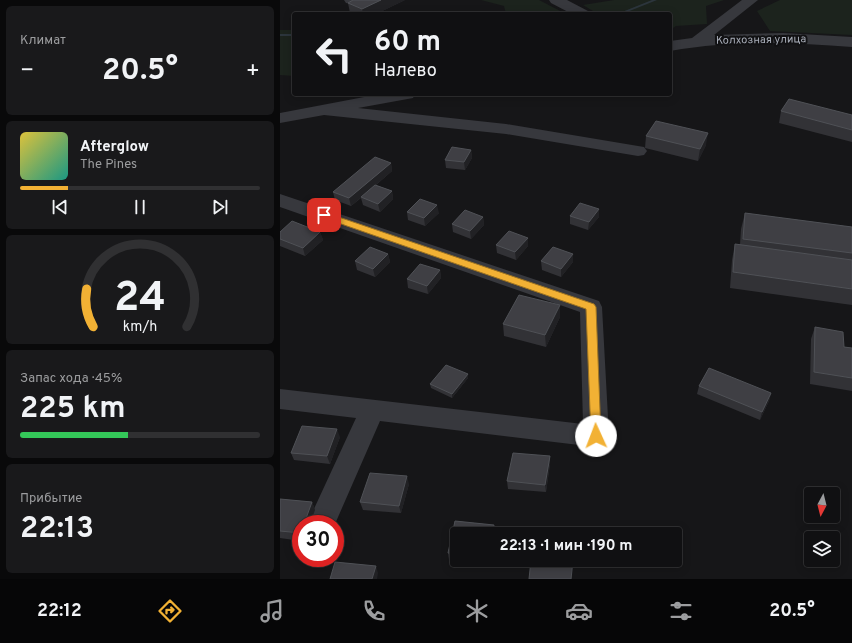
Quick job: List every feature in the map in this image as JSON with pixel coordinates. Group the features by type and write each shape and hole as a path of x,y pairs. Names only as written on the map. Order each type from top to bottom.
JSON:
{"street":[{"path":"556,0 579,12"},
{"path":"698,40 751,0"},
{"name":"Колхозная улица","path":"672,46 698,40 772,38 852,42"},
{"path":"280,118 397,96"},
{"path":"326,110 506,129 638,151"},
{"path":"280,200 591,307 596,436 280,399"},
{"path":"325,515 372,410"}],"shaded area":[{"path":"481,0 539,0 562,12 506,12 504,6"},
{"path":"614,0 724,0 706,6 707,24 676,26 672,29 672,12 595,12 583,5"},
{"path":"780,0 852,0 852,35 770,31 757,11"},
{"path":"280,30 292,30 292,76 280,75"}],"building":[{"path":"353,0 381,0 362,9 348,3"},
{"path":"789,99 852,115 852,130 781,111"},
{"path":"656,121 708,133 700,149 646,136"},
{"path":"452,147 471,150 464,162 445,160"},
{"path":"375,157 391,163 349,198 333,192"},
{"path":"375,185 392,191 378,204 361,197"},
{"path":"420,199 437,205 424,218 407,212"},
{"path":"580,203 599,209 589,222 570,216"},
{"path":"465,210 483,217 470,231 452,224"},
{"path":"745,213 852,227 852,253 743,239"},
{"path":"292,221 320,232 303,248 280,239 280,232"},
{"path":"509,231 528,238 515,252 496,245"},
{"path":"735,244 852,260 852,289 733,272"},
{"path":"370,247 388,254 373,269 355,261"},
{"path":"553,247 573,254 561,269 541,261"},
{"path":"420,264 440,270 427,286 407,279"},
{"path":"519,295 560,305 545,335 503,324"},
{"path":"815,327 843,332 844,347 852,348 852,378 814,372"},
{"path":"446,365 468,374 452,394 430,384"},
{"path":"709,368 771,393 762,412 699,386"},
{"path":"302,426 337,429 327,456 291,453"},
{"path":"513,453 550,456 545,485 507,481"},
{"path":"370,473 407,476 399,506 360,502"},
{"path":"280,499 312,502 307,515 292,515 292,532 280,531"},
{"path":"455,521 494,525 494,527 454,527"},
{"path":"344,563 376,566 372,579 330,579 334,567 344,567"},
{"path":"530,567 572,567 571,579 529,579"}],"waterway":[{"path":"624,12 655,0"},
{"path":"280,35 292,35"}],"route":[{"path":"324,215 591,307 596,436"}]}
